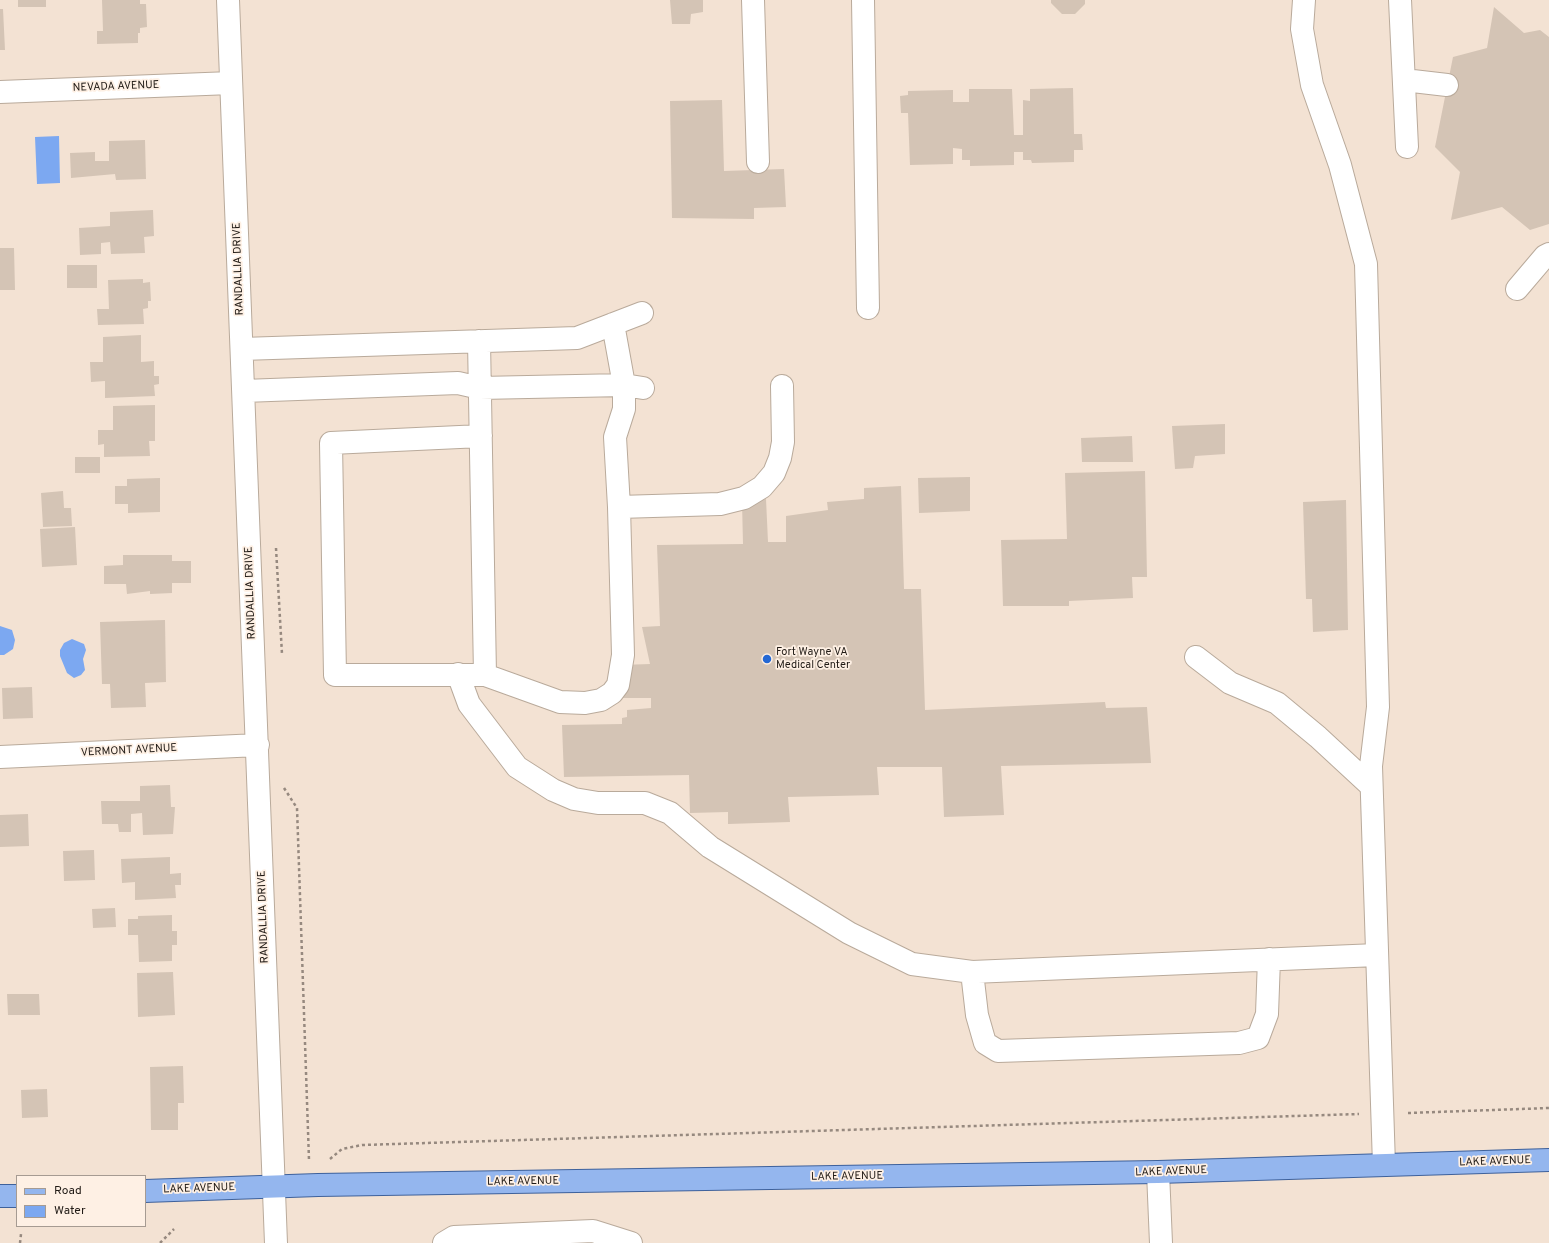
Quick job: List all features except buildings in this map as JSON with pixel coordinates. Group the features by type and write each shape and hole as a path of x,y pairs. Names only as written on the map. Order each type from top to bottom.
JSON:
{"main road":[{"name":"LAKE AVENUE","path":"146,1191 274,1186 1158,1172 1549,1160"},
{"path":"0,1196 16,1196"}],"street":[{"name":"RANDALLIA DRIVE","path":"228,0 258,745 276,1243"},
{"path":"753,0 758,162"},
{"path":"863,0 868,308"},
{"path":"1304,0 1302,29 1312,85 1340,165 1366,264 1378,706 1370,766 1384,1165"},
{"path":"1400,0 1407,147"},
{"path":"1404,80 1448,85"},
{"name":"NEVADA AVENUE","path":"0,92 231,83"},
{"path":"1517,289 1544,256 1549,254"},
{"path":"242,349 577,338 642,313"},
{"path":"481,436 331,443 335,675 485,675 560,702 585,703 600,700 612,694 618,685 621,676 623,655 619,507 615,437 624,409 634,386 613,324"},
{"path":"479,341 485,675"},
{"path":"244,390 458,383 480,388 634,386"},
{"path":"619,507 720,504 744,498 762,487 774,473 780,458 783,442 782,386"},
{"path":"1196,657 1230,683 1277,703 1318,737 1371,786"},
{"path":"458,674 469,704 517,767 553,790 574,799 598,803 645,803 670,813 710,847 849,933 912,964 972,972 1269,959 1377,956"},
{"name":"VERMONT AVENUE","path":"0,757 258,745"},
{"path":"972,972 976,1015 985,1043 998,1051 1239,1043 1258,1038 1267,1014 1269,959"},
{"path":"1158,1172 1161,1243"},
{"path":"444,1243 454,1237 593,1231 631,1243"}],"path":[{"path":"282,785 297,808 307,1154 308,1160 312,1160"},
{"path":"328,1160 342,1149 362,1145 1549,1108"},
{"path":"160,1243 174,1229"},
{"path":"20,1243 21,1234"}],"water":[{"path":"59,136 60,183 37,184 35,137"},
{"path":"0,626 12,630 15,640 13,649 4,655 0,655"},
{"path":"72,639 84,644 86,650 83,659 85,670 81,675 74,678 67,673 60,656 60,650 64,643"}],"place":[{"name":"Fort Wayne VA Medical Center","path":"767,659"}]}
